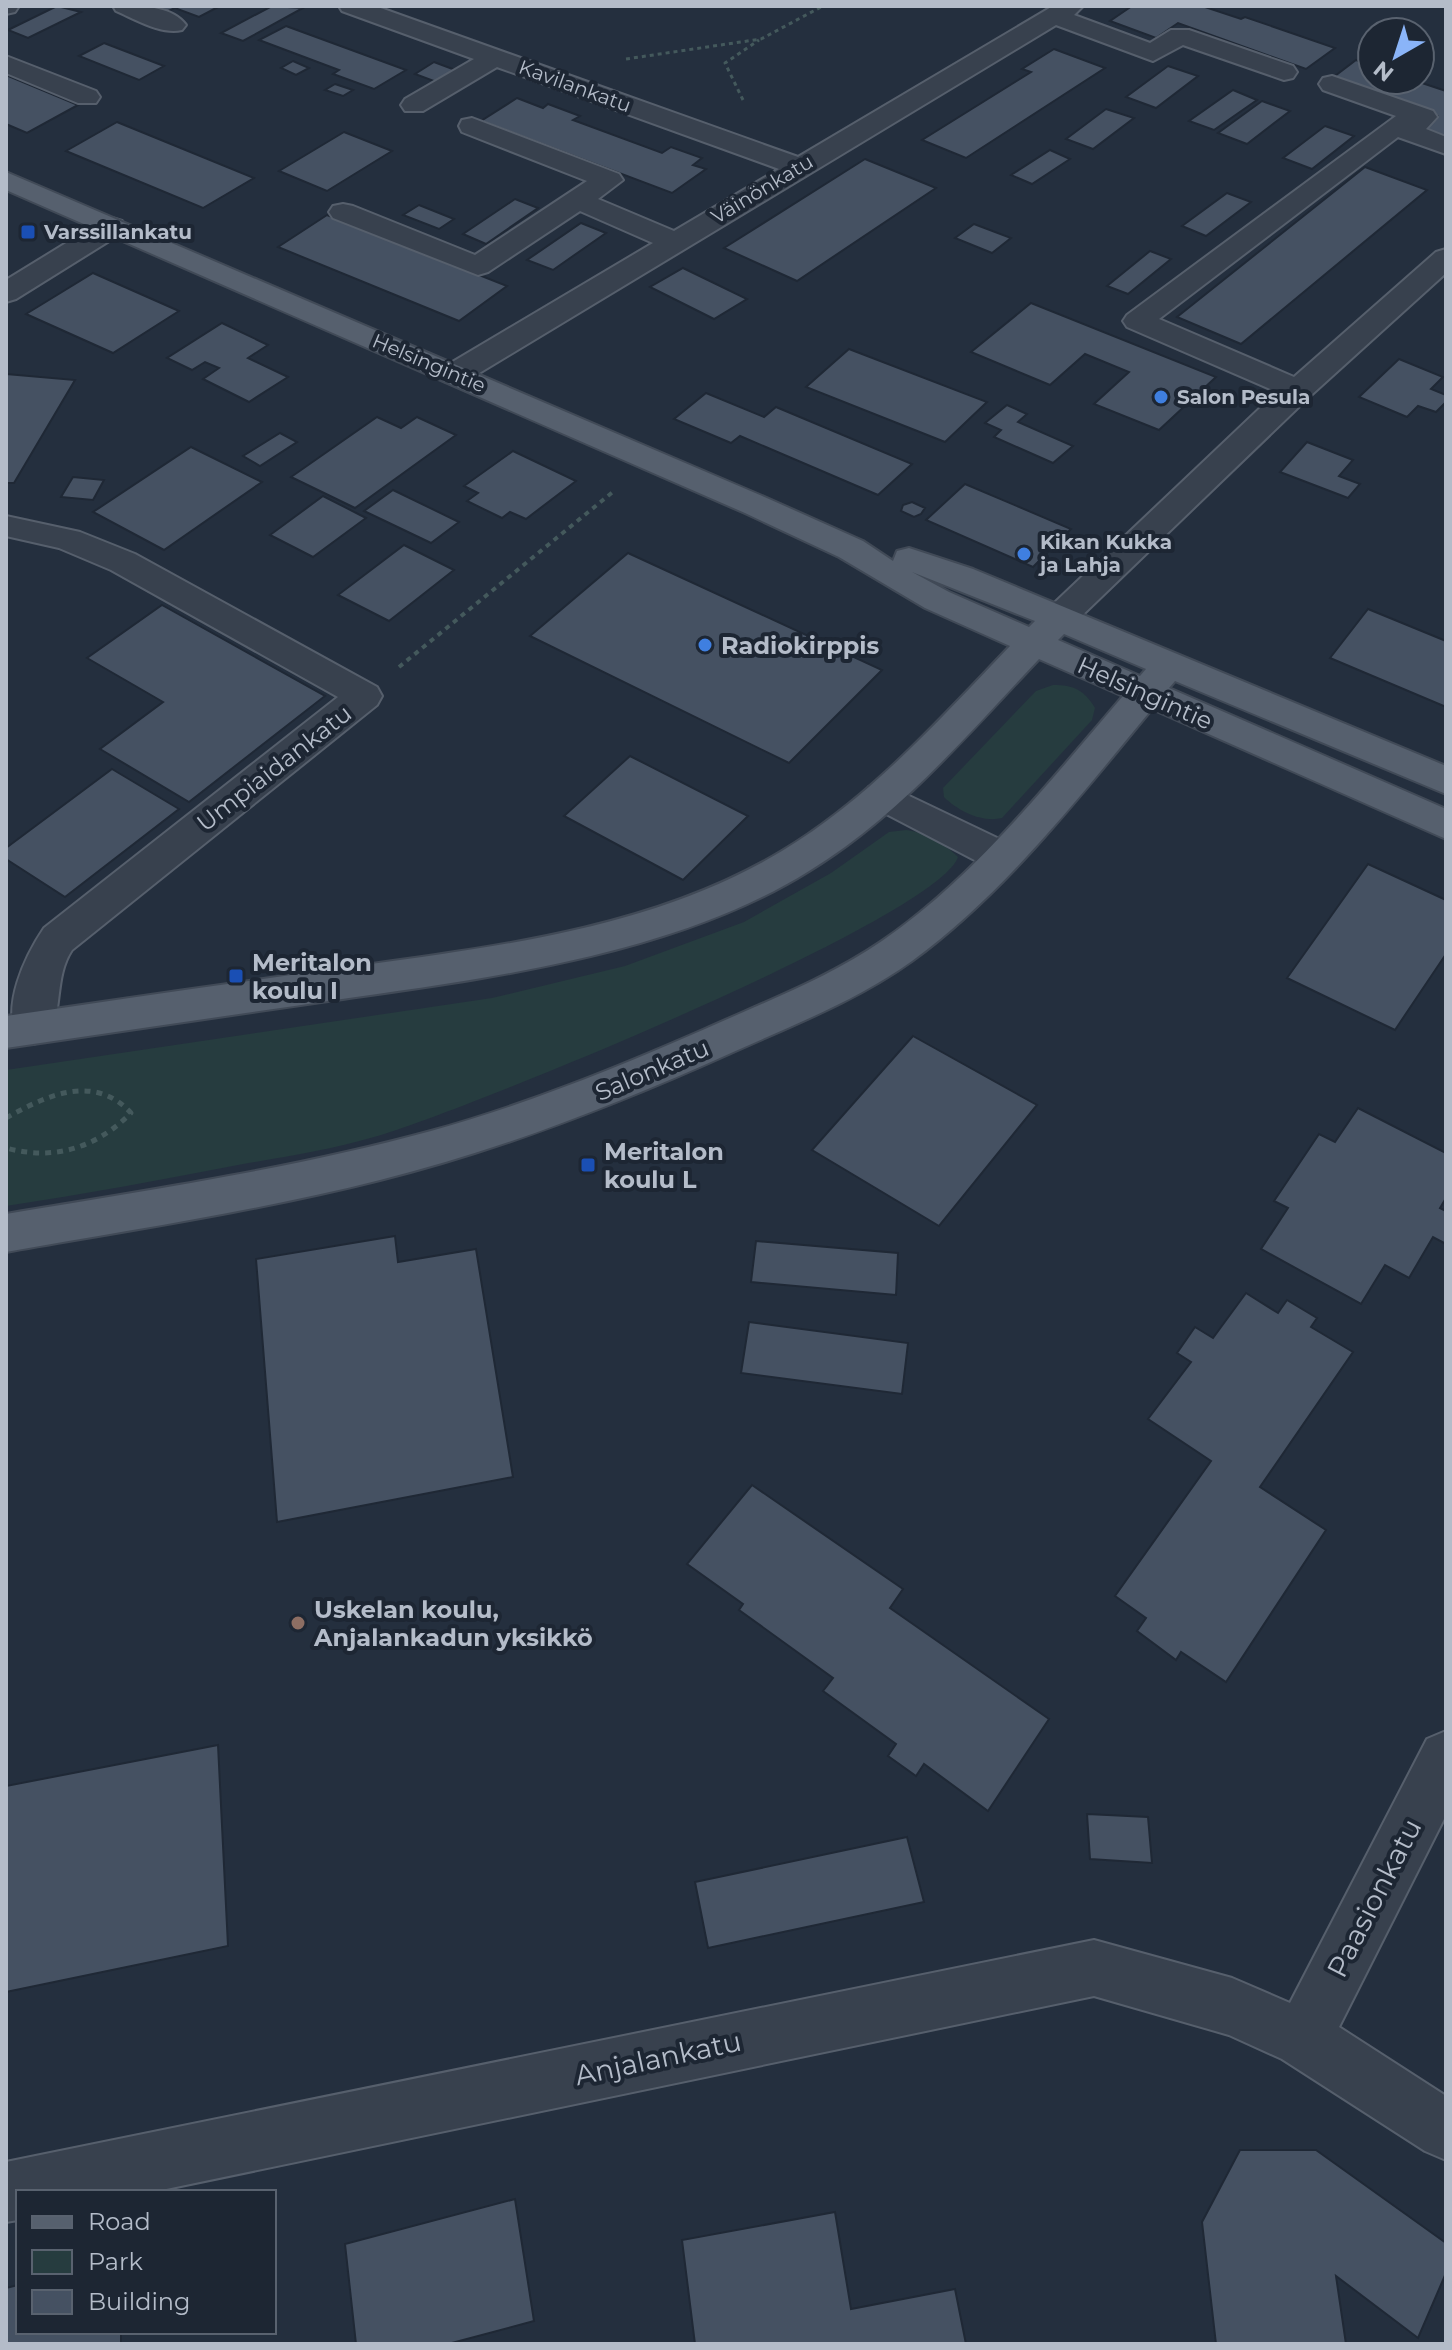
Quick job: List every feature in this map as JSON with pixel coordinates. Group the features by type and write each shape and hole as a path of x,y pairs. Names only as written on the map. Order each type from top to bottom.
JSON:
{"main road":[{"name":"Helsingintie","path":"6,180 653,459 851,549 937,600 1046,631 1158,679 1446,825"},
{"path":"20,1030 464,967 545,951 683,912 792,863 882,796 1046,631"},
{"name":"Helsingintie","path":"1158,679 1446,781"},
{"name":"Salonkatu","path":"6,1233 299,1181 432,1148 561,1108 789,1009 862,972 915,938 1002,857 1158,679"}],"street":[{"path":"125,6 173,25"},
{"name":"Kavilankatu","path":"351,6 799,167"},
{"path":"1062,11 1153,53 1180,35 1284,72"},
{"name":"Väinönkatu","path":"455,374 1062,11"},
{"path":"414,105 494,58"},
{"path":"6,64 87,97"},
{"path":"1332,84 1424,117 1408,132 1446,146"},
{"path":"1298,390 1138,321 1399,123"},
{"path":"343,212 478,266 609,180 472,126"},
{"path":"578,200 674,242"},
{"path":"6,293 112,227"},
{"path":"1046,631 1298,390 1446,258"},
{"name":"Umpiaidankatu","path":"6,526 68,539 123,562 364,696 58,939 45,956 20,1030"},
{"path":"882,796 1002,857"},
{"name":"Paasionkatu","path":"1303,2038 1446,1758"},
{"name":"Anjalankatu","path":"6,2192 1094,1968 1232,2007 1303,2038 1446,2130"}],"path":[{"path":"758,152 781,138 761,127 737,92 725,63 761,39 823,6"},
{"path":"539,73 761,39"},
{"path":"364,696 653,459"},
{"path":"6,1118 53,1096 77,1091 113,1095 125,1103 131,1113 117,1130 95,1144 76,1149 19,1153 6,1148"}],"green space":[{"path":"1053,685 1073,688 1087,697 1095,708 1092,720 1002,818 986,819 971,815 944,797 943,788 1036,691"},
{"path":"906,830 934,839 958,857 930,886 870,924 786,967 590,1055 422,1121 357,1142 6,1206 6,1070 492,998 625,966 744,922 831,873 889,832"}],"building":[{"path":"57,6 81,12 28,38 8,30"},
{"path":"151,6 220,6 199,17 175,8 166,12"},
{"path":"272,6 303,8 243,41 221,33"},
{"path":"1132,6 1202,6 1241,19 1245,17 1335,48 1306,69 1178,23 1156,38 1110,21"},
{"path":"286,26 406,70 374,89 333,74 339,70 259,40"},
{"path":"104,43 164,66 139,80 79,56"},
{"path":"1054,49 1105,68 966,158 922,140 1031,72 1022,69"},
{"path":"1356,60 1356,88 1331,79"},
{"path":"293,61 309,68 296,75 281,68"},
{"path":"434,62 458,71 439,83 415,74"},
{"path":"1168,66 1198,76 1156,108 1126,97"},
{"path":"6,75 78,105 27,133 6,124"},
{"path":"335,84 353,90 343,96 325,90"},
{"path":"1436,88 1446,91 1446,140 1419,130 1437,116 1380,96 1436,96"},
{"path":"1233,90 1257,100 1214,130 1189,121"},
{"path":"517,98 543,108 548,104 580,116 573,120 662,153 671,147 702,158 693,165 706,169 672,193 481,121"},
{"path":"1262,101 1290,111 1247,144 1218,133"},
{"path":"1106,109 1134,118 1093,149 1066,139"},
{"path":"117,122 254,178 203,208 66,151"},
{"path":"1325,126 1354,136 1312,169 1283,158"},
{"path":"344,132 392,151 327,191 279,171"},
{"path":"1050,150 1070,159 1032,184 1011,175"},
{"path":"865,159 936,188 797,281 724,248"},
{"path":"1365,167 1427,190 1241,344 1177,317"},
{"path":"1227,193 1251,202 1206,236 1182,226"},
{"path":"515,199 538,208 486,244 463,234"},
{"path":"419,205 454,219 439,229 403,215"},
{"path":"327,215 507,286 459,321 278,247"},
{"path":"581,223 606,233 553,270 527,260"},
{"path":"974,224 1011,238 992,253 955,238"},
{"path":"1150,251 1171,259 1128,294 1107,286"},
{"path":"683,268 747,299 714,319 650,287"},
{"path":"93,273 179,311 113,353 26,314"},
{"path":"1031,303 1216,377 1159,430 1094,404 1129,372 1085,354 1050,385 971,352"},
{"path":"222,323 268,345 248,358 288,377 249,402 203,379 219,368 205,362 192,370 167,358"},
{"path":"849,349 987,402 945,442 806,387"},
{"path":"1399,359 1443,377 1431,389 1446,395 1446,402 1436,412 1418,406 1407,417 1359,397"},
{"path":"6,374 75,380 14,483 6,483"},
{"path":"706,393 764,417 776,407 912,464 878,495 740,436 731,443 674,419"},
{"path":"1007,405 1027,414 1018,422 1073,446 1053,463 994,437 1001,430 985,423"},
{"path":"377,417 401,428 417,417 456,435 355,508 291,477"},
{"path":"280,433 297,442 260,466 243,456"},
{"path":"1307,442 1353,460 1339,476 1360,484 1348,498 1280,472"},
{"path":"191,447 262,482 164,550 93,512"},
{"path":"513,451 576,481 526,519 510,512 502,518 467,501 478,493 464,486"},
{"path":"73,477 104,480 93,500 61,497"},
{"path":"965,484 1071,529 1033,567 926,520"},
{"path":"393,490 459,522 431,543 364,511"},
{"path":"323,496 366,518 313,557 270,535"},
{"path":"912,502 925,508 914,517 901,511 903,505"},
{"path":"404,545 454,570 389,621 338,595"},
{"path":"628,553 882,670 789,763 530,636"},
{"path":"162,605 325,696 189,802 100,749 163,702 87,658"},
{"path":"1368,609 1446,641 1446,707 1330,658"},
{"path":"630,756 748,816 683,880 564,816"},
{"path":"112,769 179,809 65,897 6,859 6,848"},
{"path":"1368,864 1446,900 1446,954 1395,1030 1287,978"},
{"path":"913,1036 1037,1105 939,1226 812,1150"},
{"path":"1358,1108 1446,1153 1446,1198 1440,1208 1446,1211 1446,1244 1433,1237 1409,1278 1385,1265 1361,1304 1261,1249 1288,1208 1274,1201 1319,1134 1335,1142"},
{"path":"395,1236 398,1262 476,1249 513,1477 277,1522 256,1259"},
{"path":"756,1241 898,1253 896,1295 751,1282"},
{"path":"1246,1293 1278,1313 1287,1300 1317,1318 1311,1327 1353,1352 1260,1487 1326,1530 1226,1682 1181,1652 1176,1660 1137,1631 1146,1618 1115,1596 1211,1461 1148,1419 1191,1362 1177,1353 1195,1327 1213,1338"},
{"path":"749,1322 908,1343 902,1394 741,1373"},
{"path":"752,1485 903,1589 890,1608 1049,1719 988,1811 924,1764 916,1776 888,1756 896,1744 823,1691 833,1678 739,1610 743,1604 687,1564"},
{"path":"218,1745 228,1946 6,1992 6,1786"},
{"path":"1087,1814 1148,1817 1152,1863 1090,1859"},
{"path":"907,1837 924,1902 708,1948 695,1882"},
{"path":"1240,2150 1316,2150 1446,2243 1446,2273 1418,2338 1336,2276 1346,2344 1216,2344 1202,2222"},
{"path":"515,2199 534,2321 448,2344 356,2344 345,2244"},
{"path":"835,2212 851,2309 955,2289 966,2344 695,2344 682,2240"},
{"path":"16,2286 16,2334 121,2334 121,2344 6,2344 6,2288"}],"place":[{"name":"Varssillankatu","path":"28,232"},
{"name":"Salon Pesula","path":"1161,397"},
{"name":"Kikan Kukka ja Lahja","path":"1024,554"},
{"name":"Radiokirppis","path":"705,645"},
{"name":"Meritalon koulu I","path":"236,976"},
{"name":"Meritalon koulu L","path":"588,1165"},
{"name":"Uskelan koulu, Anjalankadun yksikkö","path":"298,1623"}]}
